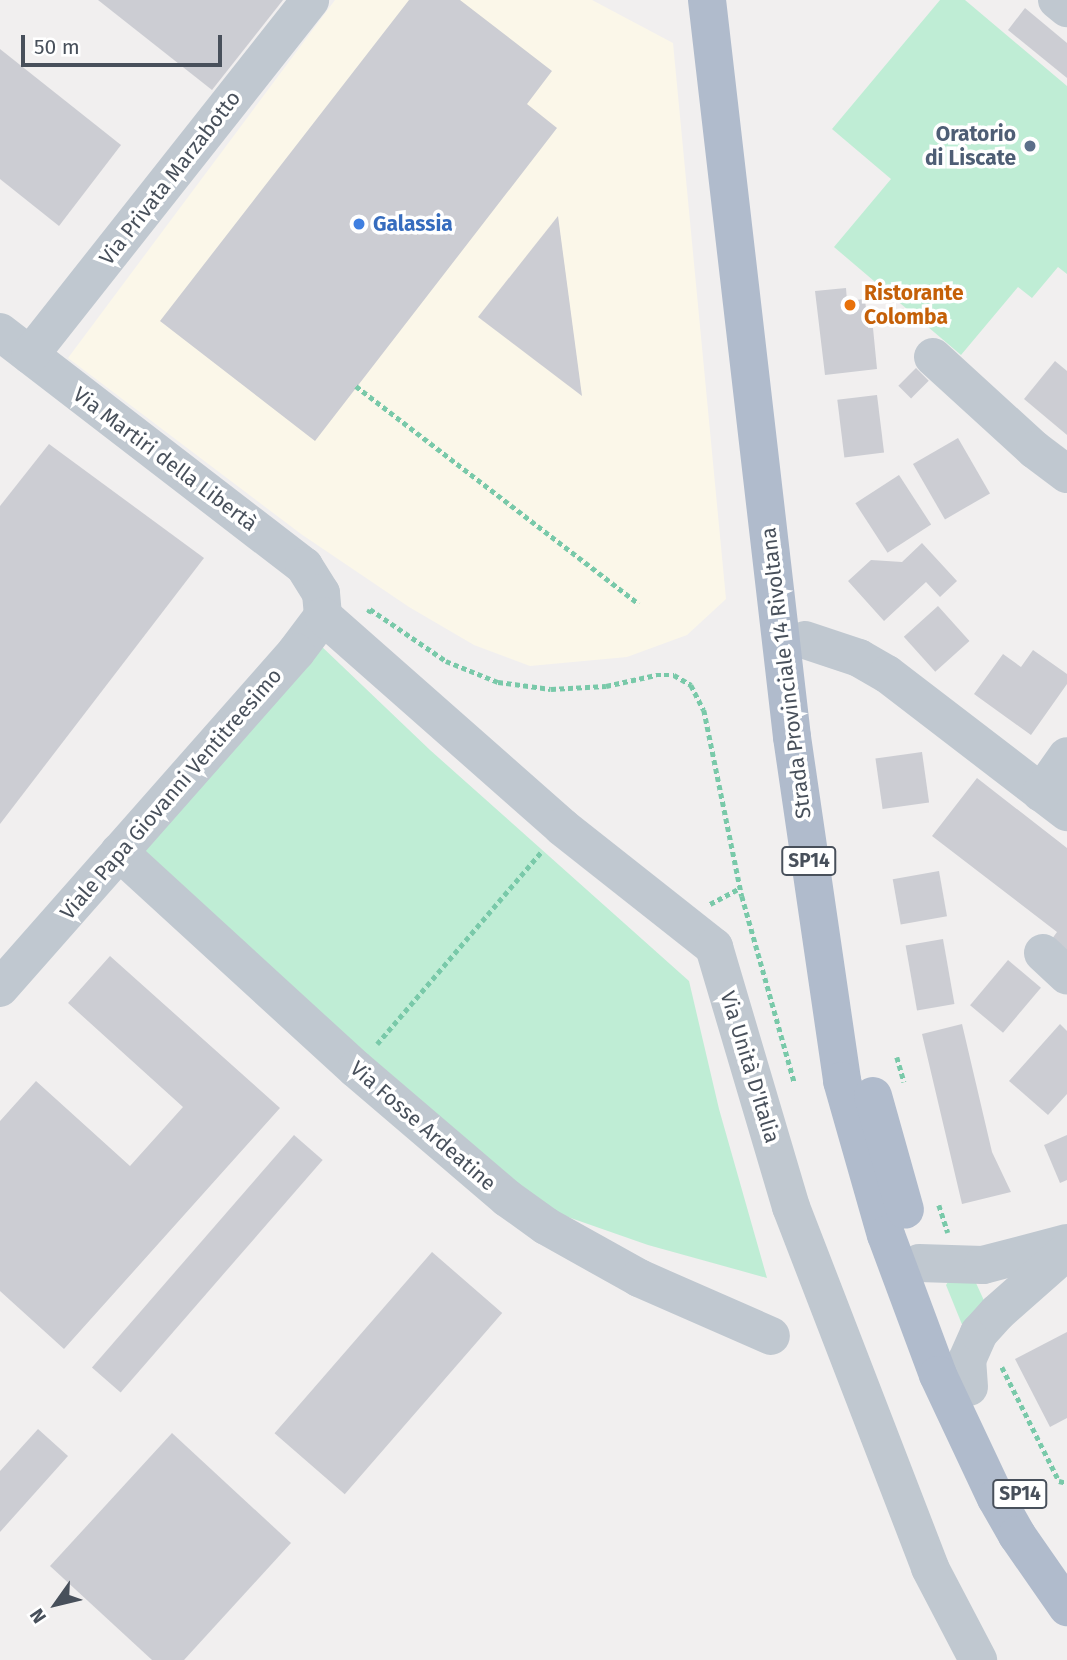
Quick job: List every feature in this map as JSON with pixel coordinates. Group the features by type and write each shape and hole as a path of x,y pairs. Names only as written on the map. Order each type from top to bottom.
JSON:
{"main road":[{"name":"Strada Provinciale 14 Rivoltana","path":"707,0 792,737 842,1081 886,1235 938,1375 996,1498 1017,1535 1067,1605"},
{"name":"Strada Provinciale 14 Rivoltana","path":"715,67 771,369 814,734 853,1014 869,1084 919,1263 969,1387 1025,1505 1067,1605"}],"street":[{"name":"Via Privata Marzabotto","path":"30,355 310,0"},
{"path":"1057,0 1067,8"},
{"name":"Via Martiri della Libertà","path":"0,332 304,566 331,616"},
{"path":"933,357 1035,450 1067,474"},
{"name":"Via Unità D'Italia","path":"331,616 562,827 714,947 791,1207 930,1567 978,1660"},
{"name":"Viale Papa Giovanni Ventitreesimo","path":"0,988 296,652 331,616"},
{"path":"805,640 850,654 887,674 1054,802 1067,756"},
{"name":"Via Fosse Ardeatine","path":"119,852 356,1069 507,1198 546,1226 639,1278 771,1336"},
{"path":"919,1263 983,1265 1067,1243"},
{"path":"969,1387 967,1360 979,1333 997,1313 1067,1251"}],"path":[{"path":"356,386 639,604"},
{"path":"331,616 370,610 446,661 498,682 551,689 606,686 656,674 674,675 691,685 704,710 740,888 794,1084"},
{"path":"356,1069 562,827"},
{"path":"705,906 740,888"},
{"path":"946,1231 983,1265"},
{"path":"996,1356 1059,1481 1067,1483"}],"shaded area":[{"path":"335,0 592,0 673,43 726,599 687,635 627,657 530,666 474,645 409,607 301,534 68,358"}],"green space":[{"path":"940,0 965,0 1067,86 1067,274 1058,267 1032,298 1018,287 961,355 834,247 891,179 832,129"},
{"path":"319,644 430,750 689,981 719,1109 767,1278 648,1245 545,1209 343,1037 139,852"},
{"path":"948,1282 976,1283 986,1305 963,1327 946,1285"}],"building":[{"path":"98,0 283,0 212,90"},
{"name":"Galassia","path":"409,0 460,0 552,71 527,104 557,128 315,441 160,321"},
{"path":"1025,8 1067,43 1067,78 1008,30"},
{"path":"0,49 121,145 59,226 0,179"},
{"path":"558,216 582,396 478,317"},
{"path":"846,288 847,301 865,299 868,328 873,328 877,369 825,375 815,291"},
{"path":"1055,361 1067,371 1067,435 1024,399"},
{"path":"916,368 929,381 911,398 898,386"},
{"path":"877,395 884,453 844,457 837,400"},
{"path":"958,438 990,493 945,519 913,464"},
{"path":"49,444 204,558 0,824 0,506"},
{"path":"899,475 931,524 888,553 855,503"},
{"path":"922,543 957,581 940,597 926,582 884,621 848,581 871,560 902,562"},
{"path":"938,606 969,641 935,672 904,637"},
{"path":"1033,650 1067,674 1067,684 1031,735 974,694 1003,654 1021,667"},
{"path":"922,752 929,803 883,809 875,759"},
{"path":"977,778 1067,848 1067,968 1044,950 1057,932 932,836"},
{"path":"939,871 947,916 901,924 893,879"},
{"path":"943,939 954,1004 917,1011 906,946"},
{"path":"110,956 280,1108 64,1349 0,1291 0,1121 36,1081 130,1166 183,1107 68,1003"},
{"path":"1008,960 1041,988 1003,1033 970,1005"},
{"path":"962,1024 992,1152 1011,1192 962,1204 922,1034"},
{"path":"1060,1024 1067,1031 1067,1094 1048,1115 1009,1081"},
{"path":"294,1135 323,1160 121,1392 92,1367"},
{"path":"1067,1135 1067,1180 1060,1183 1044,1145"},
{"path":"432,1252 502,1313 345,1494 275,1433"},
{"path":"1067,1332 1067,1418 1050,1427 1015,1359"},
{"path":"38,1429 68,1456 0,1532 0,1471"},
{"path":"172,1433 291,1543 184,1660 152,1660 50,1566"}],"place":[{"name":"Oratorio di Liscate","path":"1030,146"},
{"name":"Galassia","path":"359,224"},
{"name":"Ristorante Colomba","path":"850,305"}]}
